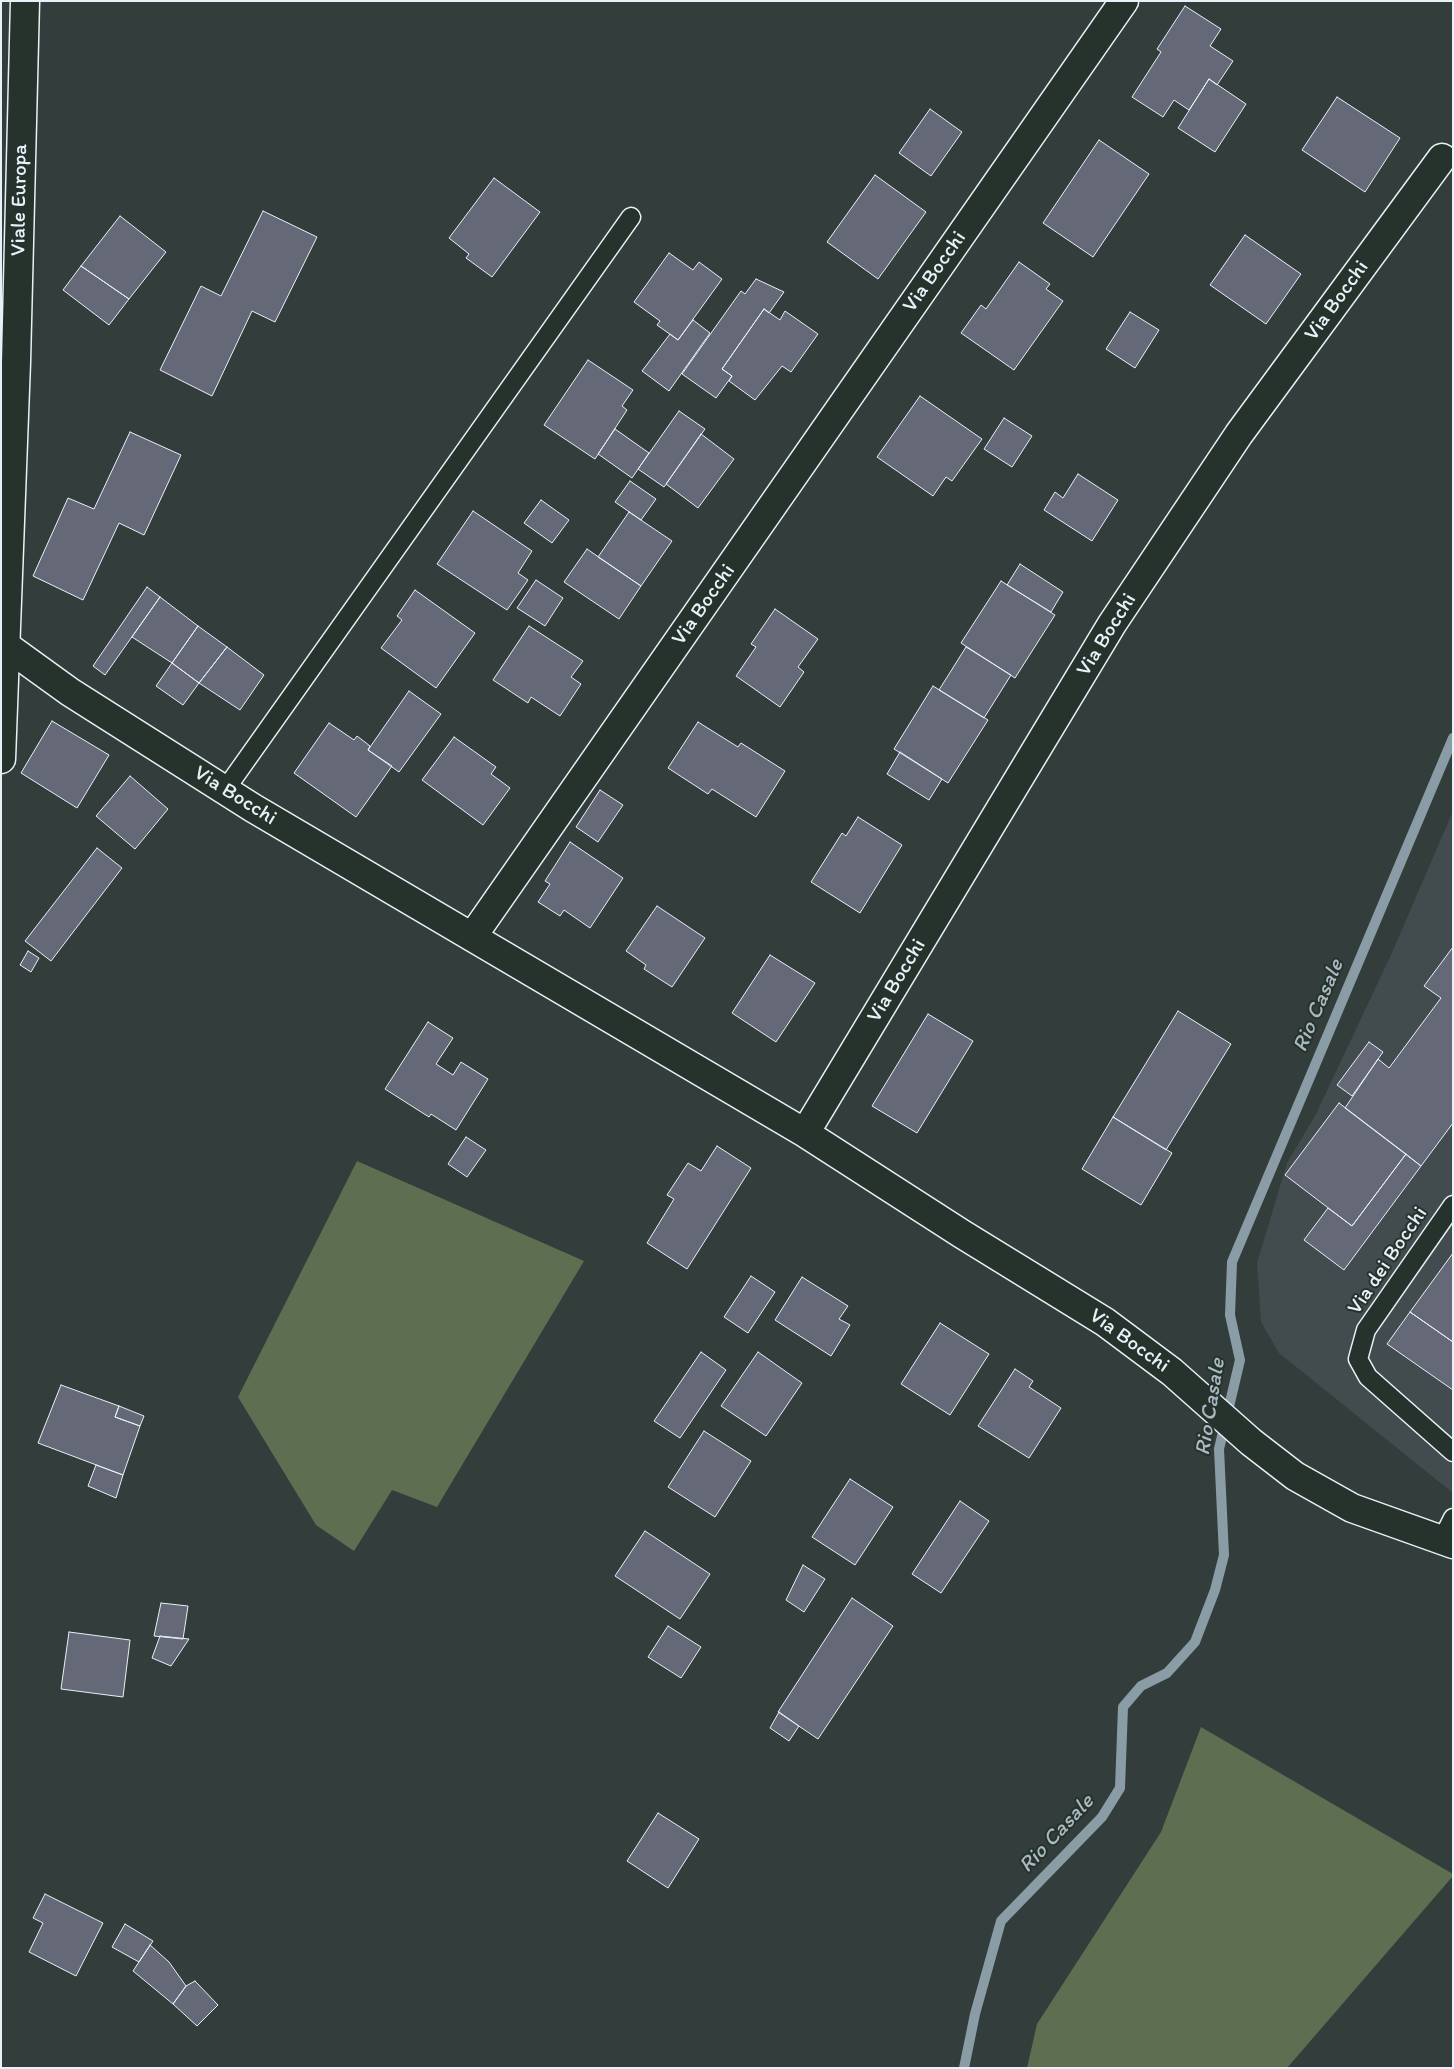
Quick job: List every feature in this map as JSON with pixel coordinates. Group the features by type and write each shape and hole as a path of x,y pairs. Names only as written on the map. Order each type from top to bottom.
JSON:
{"street":[{"name":"Viale Europa","path":"1,759 9,355 25,1"},
{"name":"Via Bocchi","path":"472,937 1124,1"},
{"name":"Via Bocchi","path":"805,1133 1112,624 1239,434 1442,158"},
{"name":"Via Bocchi","path":"3,646 70,692 225,790 805,1133 962,1234 1105,1322 1172,1372 1251,1442 1294,1476 1352,1508 1449,1534"}],"lane":[{"path":"225,790 631,217"},
{"name":"Via dei Bocchi","path":"1453,1205 1366,1330 1358,1359 1368,1377 1453,1452"}],"shaded area":[{"path":"1453,811 1453,1493 1279,1353 1261,1322 1257,1263 1287,1163 1315,1116 1391,955"}],"green space":[{"path":"357,1161 584,1261 437,1507 392,1490 354,1551 316,1525 238,1397"},
{"path":"1201,1727 1453,1874 1453,1876 1287,2068 1027,2068 1037,2024 1161,1832"}],"building":[{"path":"1185,6 1221,29 1210,46 1233,61 1217,85 1209,79 1189,110 1174,100 1163,117 1132,97 1161,52 1157,49"},
{"path":"1209,79 1246,104 1215,152 1178,128"},
{"path":"1337,97 1400,138 1365,192 1302,150"},
{"path":"930,109 962,132 931,176 899,153"},
{"path":"1099,140 1149,174 1093,257 1043,223"},
{"path":"875,175 926,212 878,279 827,242"},
{"path":"494,178 540,212 492,277 466,258 469,254 449,238"},
{"path":"263,211 317,237 275,322 252,311 212,396 160,370 201,286 221,296"},
{"path":"120,216 166,252 129,299 81,266"},
{"path":"1245,235 1301,274 1266,324 1210,285"},
{"path":"669,253 693,270 699,262 722,279 678,340 657,325 660,321 634,302"},
{"path":"1019,262 1050,284 1046,289 1063,301 1014,370 961,333 981,305 986,309"},
{"path":"81,266 129,299 109,325 63,290"},
{"path":"756,279 784,292 769,313 764,309 722,369 732,376 716,398 682,374 741,291 745,294"},
{"path":"764,309 780,320 785,311 818,334 791,372 782,366 755,400 729,381 732,376 722,369"},
{"path":"1130,312 1159,330 1135,368 1106,349"},
{"path":"693,320 710,333 669,391 642,371 670,334 678,340"},
{"path":"588,360 633,390 622,406 627,410 595,459 544,425"},
{"path":"920,396 982,439 952,481 946,477 933,496 877,457"},
{"path":"679,411 705,429 664,487 638,469"},
{"path":"1004,418 1032,436 1012,467 984,449"},
{"path":"615,429 649,453 632,478 598,454"},
{"path":"130,432 181,455 144,535 119,523 83,600 33,576 68,498 94,509"},
{"path":"701,434 734,459 698,508 666,484"},
{"path":"1078,474 1118,500 1092,541 1044,510 1055,492 1063,498"},
{"path":"630,481 656,499 641,520 615,502"},
{"path":"541,500 569,520 552,543 524,523"},
{"path":"473,511 532,551 518,573 528,580 507,610 437,564"},
{"path":"629,512 672,541 641,586 598,557"},
{"path":"587,549 641,586 619,619 564,582"},
{"path":"1020,564 1063,592 1051,612 1007,585"},
{"path":"536,580 563,598 545,626 517,608"},
{"path":"1001,581 1055,615 1015,678 961,643"},
{"path":"147,587 160,597 105,675 93,666"},
{"path":"415,590 475,633 436,688 381,648 402,620 397,616"},
{"path":"160,597 198,626 172,663 132,637"},
{"path":"775,609 818,639 798,667 804,672 780,707 736,676 756,647 751,644"},
{"path":"198,626 227,647 199,683 172,663"},
{"path":"529,626 583,661 571,677 581,684 560,716 531,697 528,703 493,680"},
{"path":"227,647 264,675 240,710 199,683"},
{"path":"966,647 1011,675 984,718 939,690"},
{"path":"172,663 199,683 183,705 156,686"},
{"path":"933,686 988,720 948,783 894,749"},
{"path":"409,691 441,714 399,772 368,750"},
{"path":"52,721 109,755 77,808 21,773"},
{"path":"698,722 738,747 741,743 785,771 756,817 712,789 708,794 668,768"},
{"path":"329,723 354,740 357,736 370,746 368,750 392,766 356,817 294,773"},
{"path":"454,737 496,767 491,774 510,788 483,825 422,780"},
{"path":"900,752 942,779 929,800 887,774"},
{"path":"130,776 168,809 135,849 96,816"},
{"path":"600,790 623,805 598,842 576,827"},
{"path":"858,817 902,845 860,913 811,882 842,833 846,836"},
{"path":"570,842 623,878 590,928 564,910 560,916 538,902 550,884 545,881"},
{"path":"97,848 122,868 51,961 25,941"},
{"path":"657,906 705,938 672,987 644,969 646,965 626,951"},
{"path":"1453,947 1453,1123 1421,1166 1345,1108 1378,1059 1389,1068 1441,998 1424,986"},
{"path":"28,951 39,958 31,972 20,965"},
{"path":"770,955 815,983 776,1042 732,1013"},
{"path":"1178,1011 1231,1044 1166,1150 1113,1117"},
{"path":"928,1014 973,1041 917,1133 872,1106"},
{"path":"428,1022 453,1038 436,1064 453,1075 461,1062 488,1079 456,1130 431,1114 429,1117 385,1089"},
{"path":"1369,1042 1383,1052 1352,1096 1337,1085"},
{"path":"1339,1103 1406,1154 1352,1226 1285,1175"},
{"path":"1113,1117 1172,1153 1141,1205 1082,1169"},
{"path":"466,1137 486,1150 467,1177 448,1164"},
{"path":"717,1146 751,1168 687,1269 647,1243 674,1199 667,1195 688,1163 701,1171"},
{"path":"1406,1154 1421,1166 1344,1270 1304,1240 1328,1208 1352,1226"},
{"path":"1453,1253 1453,1342 1410,1312"},
{"path":"751,1276 775,1292 748,1333 724,1317"},
{"path":"802,1277 848,1306 839,1319 850,1325 831,1356 775,1320"},
{"path":"1410,1312 1453,1342 1453,1390 1387,1344"},
{"path":"940,1323 989,1354 950,1415 901,1384"},
{"path":"701,1352 726,1370 680,1438 654,1421"},
{"path":"758,1352 802,1383 766,1436 721,1406"},
{"path":"1015,1369 1033,1381 1029,1387 1061,1408 1029,1458 978,1426"},
{"path":"61,1385 119,1406 115,1417 140,1426 123,1475 38,1443"},
{"path":"119,1406 144,1416 140,1426 115,1417"},
{"path":"704,1431 751,1461 715,1517 668,1487"},
{"path":"96,1465 123,1475 116,1498 88,1486"},
{"path":"850,1479 893,1507 855,1565 812,1537"},
{"path":"960,1501 989,1521 941,1593 912,1574"},
{"path":"645,1531 710,1574 680,1619 615,1576"},
{"path":"803,1565 825,1579 804,1612 786,1600"},
{"path":"852,1598 893,1626 818,1739 778,1712"},
{"path":"161,1603 188,1606 183,1639 154,1636"},
{"path":"668,1626 701,1647 681,1678 648,1657"},
{"path":"69,1632 130,1640 123,1697 61,1689"},
{"path":"160,1636 189,1639 171,1666 152,1658"},
{"path":"779,1712 799,1726 789,1741 770,1728"},
{"path":"658,1813 699,1839 668,1888 627,1861"},
{"path":"45,1894 103,1923 76,1976 29,1952 43,1923 33,1918"},
{"path":"125,1924 153,1941 139,1962 112,1947"},
{"path":"150,1945 169,1962 186,1986 173,2004 133,1971"},
{"path":"195,1981 218,2005 197,2026 173,2004 186,1986"}],"waterway":[{"name":"Rio Casale","path":"964,2068 975,2014 1001,1921 1102,1817 1120,1788 1123,1707 1141,1686 1167,1673 1195,1642 1215,1590 1224,1555 1219,1449 1240,1360 1230,1315 1232,1262 1453,738"}]}
